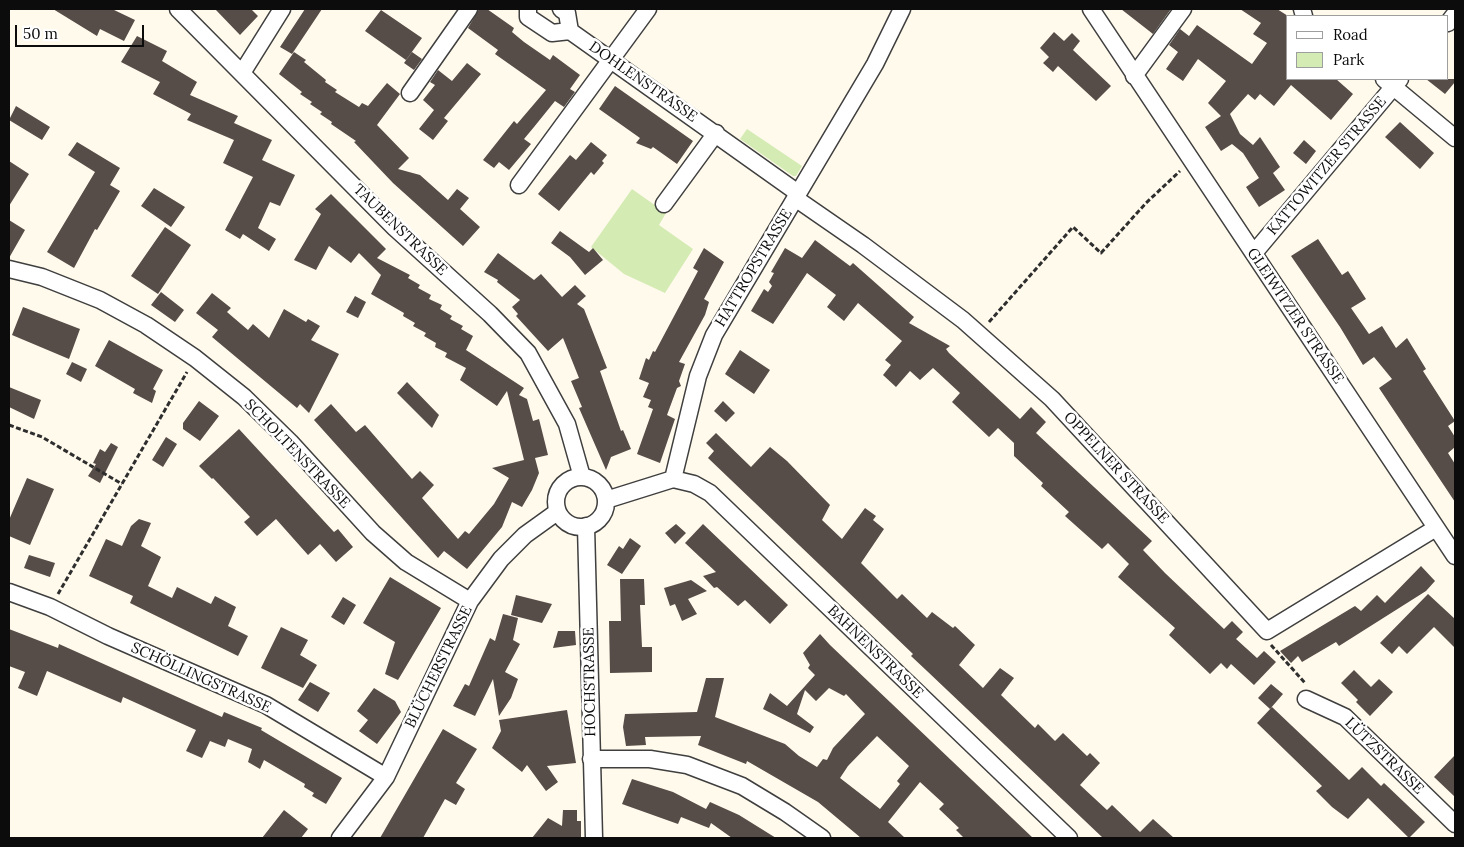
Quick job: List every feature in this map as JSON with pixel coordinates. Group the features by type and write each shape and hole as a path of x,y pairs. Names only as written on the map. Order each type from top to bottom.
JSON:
{"street":[{"name":"TAUBENSTRASSE","path":"178,9 395,228 490,314 528,353 567,424 582,477"},
{"path":"242,73 282,9"},
{"path":"410,93 469,9"},
{"path":"528,9 528,17 552,33 570,31 567,13 561,9"},
{"path":"519,185 648,9"},
{"name":"HATTROPSTRASSE","path":"673,479 698,376 714,335 875,64 902,9"},
{"name":"GLEIWITZER STRASSE","path":"1091,9 1455,556"},
{"path":"1134,76 1183,9"},
{"name":"DOHLENSTRASSE","path":"570,31 716,133 797,195"},
{"path":"1393,82 1455,138"},
{"name":"KATTOWITZER STRASSE","path":"1254,253 1393,82"},
{"path":"664,204 716,133"},
{"name":"OPPELNER STRASSE","path":"797,195 979,334 1052,399 1267,631"},
{"name":"SCHOLTENSTRASSE","path":"9,269 42,278 100,300 146,325 195,358 244,398 290,442 379,539 406,562 470,601"},
{"path":"582,477 595,481 602,490 606,500 600,518 586,526 575,526 564,521 557,512 556,498 560,488 570,479 582,477"},
{"path":"606,500 673,479"},
{"name":"BAHNENSTRASSE","path":"673,479 694,484 710,493 1069,838"},
{"name":"BLÜCHERSTRASSE","path":"340,838 386,777 470,601 502,560 525,535 557,512"},
{"name":"HOCHSTRASSE","path":"586,526 594,838"},
{"path":"1267,631 1436,528"},
{"name":"SCHÖLLINGSTRASSE","path":"9,592 50,607 108,636 266,705 386,777"},
{"name":"LÜTZSTRASSE","path":"1306,699 1345,717 1455,824"},
{"path":"592,759 650,759 687,765 742,786 785,812 822,838"}],"path":[{"path":"979,334 1073,227 1101,253 1146,203 1191,160"},
{"path":"50,607 195,358"},
{"path":"9,425 42,437 122,484"},
{"path":"1267,631 1268,642 1305,683 1306,699"}],"green space":[{"path":"747,129 802,166 796,176 793,176 740,139"},
{"path":"632,189 666,213 659,225 693,249 665,293 624,274 591,247"}],"building":[{"path":"53,9 112,9 135,20 124,41 100,29 97,36"},
{"path":"215,9 251,9 258,16 240,35"},
{"path":"305,9 322,9 292,54 280,47"},
{"path":"479,9 487,9 514,28 512,32 524,42 550,60 553,55 580,75 570,89 575,92 564,107 555,101 524,139 531,144 509,170 499,162 494,168 483,160 514,121 517,124 546,90 495,54 498,50 468,28"},
{"path":"1121,9 1171,9 1153,34"},
{"path":"1240,9 1277,9 1286,15 1286,80 1337,80 1353,94 1331,120 1291,85 1274,106 1260,94 1255,100 1248,94 1230,114 1240,134 1253,145 1260,137 1280,167 1273,173 1285,190 1259,207 1246,187 1259,178 1243,153 1232,144 1221,151 1205,127 1221,116 1208,103 1226,81 1198,59 1183,81 1166,69 1178,52 1169,45 1180,29 1189,36 1197,25 1252,64 1267,43 1253,34 1261,23"},
{"path":"381,10 422,38 406,60 365,31"},
{"path":"1054,32 1064,41 1072,33 1080,41 1073,50 1111,86 1096,101 1058,66 1053,72 1043,63 1049,57 1040,48"},
{"path":"137,36 167,51 162,61 197,82 190,95 238,116 234,123 272,140 262,160 295,175 280,206 270,202 258,228 276,239 269,251 243,234 240,239 225,230 253,177 223,163 234,140 187,120 191,114 153,94 160,82 121,62"},
{"path":"294,52 306,60 304,62 326,80 325,82 337,90 335,92 359,107 362,103 368,106 387,83 400,94 377,125 409,158 398,169 420,175 448,200 457,189 469,198 460,209 480,227 463,246 393,183 354,142 356,141 331,124 332,122 320,114 322,112 310,104 312,102 300,94 302,92 279,74"},
{"path":"412,52 422,59 414,70 404,63"},
{"path":"467,63 481,74 444,118 448,121 433,140 419,129 434,110 423,100 435,85 430,82 438,70 452,81"},
{"path":"1455,79 1455,82 1445,94 1427,80"},
{"path":"615,86 693,141 677,164 653,147 651,149 636,143 640,138 599,109"},
{"path":"16,106 50,127 42,140 9,120"},
{"path":"1400,122 1434,153 1420,169 1385,137"},
{"path":"1304,140 1316,151 1306,164 1293,153"},
{"path":"77,142 120,168 110,185 120,191 97,230 95,229 74,268 47,252 95,172 68,155"},
{"path":"591,142 607,155 602,161 604,163 594,175 591,172 559,211 538,194 570,155 576,160"},
{"path":"9,161 29,174 9,206"},
{"path":"154,188 185,207 171,227 141,206"},
{"path":"331,194 386,249 377,258 410,275 408,278 420,285 418,288 431,295 429,299 442,305 440,309 452,316 450,319 463,326 461,329 473,336 466,350 524,388 519,395 527,399 533,421 539,419 548,455 535,458 539,473 532,490 522,507 512,502 502,527 467,569 444,551 438,558 314,420 331,404 356,432 365,425 412,479 420,471 434,485 422,498 458,539 465,531 469,534 494,504 509,478 492,468 524,460 507,391 497,406 460,380 466,368 445,357 447,353 435,347 436,343 424,336 426,333 413,326 415,323 403,316 404,313 371,294 381,275 359,253 351,263 329,246 316,270 294,260 321,214 315,209"},
{"path":"9,220 25,230 9,258"},
{"path":"165,227 191,245 158,294 131,276"},
{"path":"560,231 589,252 593,248 603,260 585,275 570,257 551,243"},
{"path":"1318,239 1342,275 1348,271 1366,299 1351,308 1369,334 1382,326 1396,348 1407,338 1426,369 1423,371 1455,421 1448,426 1455,437 1455,447 1448,453 1455,464 1455,502 1379,388 1392,379 1374,357 1363,365 1340,327 1291,256"},
{"path":"815,240 850,266 853,263 914,317 909,323 950,346 946,349 949,353 1020,419 1031,407 1046,422 1036,433 1152,541 1143,550 1165,573 1224,629 1232,621 1243,632 1236,639 1257,658 1264,651 1276,662 1254,685 1231,664 1227,669 1221,663 1210,674 1169,635 1175,628 1118,577 1129,564 1108,543 1102,549 1065,516 1069,512 1041,486 1043,483 1014,456 1014,443 998,428 989,437 952,402 960,393 933,368 920,380 910,371 896,387 883,375 891,365 885,360 902,341 858,303 844,321 827,307 836,295 807,273 773,324 751,311 764,289 768,292 772,286 769,282 774,273 771,272 785,248 802,258"},
{"path":"704,248 724,262 704,299 709,302 705,315 679,362 685,364 679,381 681,386 677,388 667,415 675,419 660,463 637,454 653,409 648,407 651,400 643,397 649,383 639,379 646,358 649,360 653,351 655,352 698,271 693,268"},
{"path":"498,253 534,280 541,274 562,297 575,285 586,296 577,304 584,309 607,368 600,371 621,431 623,430 631,449 611,457 606,470 579,408 582,407 571,381 579,378 563,338 548,351 516,316 518,314 512,307 520,300 497,282 498,280 484,272"},
{"path":"161,292 184,310 175,322 151,305"},
{"path":"212,293 231,308 227,312 248,330 253,324 269,338 284,309 306,322 308,319 320,326 311,340 339,354 309,413 300,404 297,408 212,337 218,330 196,313"},
{"path":"355,296 366,302 358,318 346,312"},
{"path":"23,307 80,329 69,359 12,335"},
{"path":"109,340 163,370 153,389 156,391 152,403 133,393 135,389 95,366"},
{"path":"740,350 770,370 754,394 725,374"},
{"path":"72,362 87,369 81,382 66,374"},
{"path":"407,382 439,415 432,428 397,393"},
{"path":"9,387 41,400 34,419 9,407"},
{"path":"199,401 219,416 200,441 183,429 183,423"},
{"path":"723,401 735,413 726,422 714,411"},
{"path":"239,429 334,532 338,529 353,547 336,562 320,544 308,555 276,519 257,536 244,522 250,517 199,466"},
{"path":"716,433 751,467 770,447 787,461 830,505 822,520 842,539 865,508 876,516 873,520 884,529 861,563 897,599 902,594 927,618 932,612 953,628 955,626 975,645 959,665 983,688 1000,668 1014,678 1001,695 1035,728 1038,724 1055,741 1063,733 1087,756 1090,753 1100,763 1080,785 1107,810 1112,805 1140,832 1153,819 1174,838 1103,838 911,656 913,654 708,458 714,451 706,443"},
{"path":"166,437 177,444 163,467 152,460"},
{"path":"111,443 118,447 100,483 88,476 96,464 93,463 100,449 105,452"},
{"path":"27,478 54,489 30,545 9,536 9,520"},
{"path":"139,519 151,523 141,546 161,557 148,586 172,598 177,587 211,604 215,596 236,607 228,626 248,636 238,656 130,603 133,596 89,576 106,539 122,546 131,526"},
{"path":"676,524 686,533 675,544 665,533"},
{"path":"703,524 788,605 770,624 745,600 738,606 717,587 714,588 703,576 716,572 685,543"},
{"path":"630,538 641,546 622,574 607,565 619,546 623,549"},
{"path":"29,555 55,563 50,577 24,568"},
{"path":"1421,566 1435,581 1426,591 1339,646 1336,642 1302,662 1298,656 1291,663 1280,651 1355,606 1361,611 1377,595 1385,603"},
{"path":"390,577 441,608 398,680 385,674 395,642 363,623"},
{"path":"620,579 644,579 645,605 640,605 642,647 652,647 652,672 610,673 609,621 621,621"},
{"path":"691,580 707,591 688,599 697,614 682,621 675,604 670,606 664,588"},
{"path":"1428,594 1455,619 1455,648 1434,627 1407,654 1399,646 1392,654 1380,643"},
{"path":"516,595 552,604 542,623 511,615"},
{"path":"343,597 356,605 344,625 331,617"},
{"path":"503,614 518,618 513,640 520,644 505,672 518,679 511,698 499,716 493,679 475,716 453,706 465,684 469,686 490,638 495,641"},
{"path":"281,627 308,640 300,655 317,665 303,688 261,668"},
{"path":"9,629 58,648 59,644 222,717 224,712 262,728 261,730 342,778 326,804 312,796 314,793 304,787 305,784 264,760 260,769 248,762 252,749 228,739 225,747 210,741 202,758 186,751 196,730 123,697 121,703 47,671 37,696 18,688 25,672 9,666"},
{"path":"558,631 575,631 576,645 553,648"},
{"path":"820,634 1033,838 964,838 956,830 959,828 939,809 944,804 920,782 888,822 905,838 861,838 818,802 747,761 746,764 698,745 701,736 645,737 646,745 626,746 623,727 625,714 697,712 706,678 724,678 715,717 785,744 799,756 817,767 823,759 827,760 833,748 865,714 846,694 844,696 829,688 816,701 805,690 797,714 814,727 810,733 763,709 770,693 787,706 815,675 808,668 810,665 803,653","holes":["877,736 909,766 897,781 900,784 880,809 840,778 848,766"]},
{"path":"1354,670 1371,687 1379,679 1393,692 1370,716 1356,702 1358,700 1341,683"},
{"path":"310,682 330,693 318,712 298,700"},
{"path":"1271,684 1283,694 1270,709 1258,698"},
{"path":"374,688 395,701 401,712 377,744 359,731 368,720 357,711"},
{"path":"1272,707 1349,780 1362,767 1381,786 1384,783 1425,822 1409,838 1368,798 1348,819 1332,807 1316,791 1322,786 1257,723"},
{"path":"567,710 576,763 547,766 558,782 546,791 527,765 522,772 492,748 501,731 499,720"},
{"path":"443,729 477,749 456,783 465,789 456,805 445,799 423,838 380,838"},
{"path":"1455,755 1455,797 1434,777"},
{"path":"632,779 673,792 706,809 710,802 739,815 776,838 732,838 711,823 709,828 681,817 678,824 622,804"},
{"path":"284,810 308,829 301,838 262,838"},
{"path":"563,810 577,810 577,821 581,821 581,837 583,838 532,838 548,818 562,826"}]}
